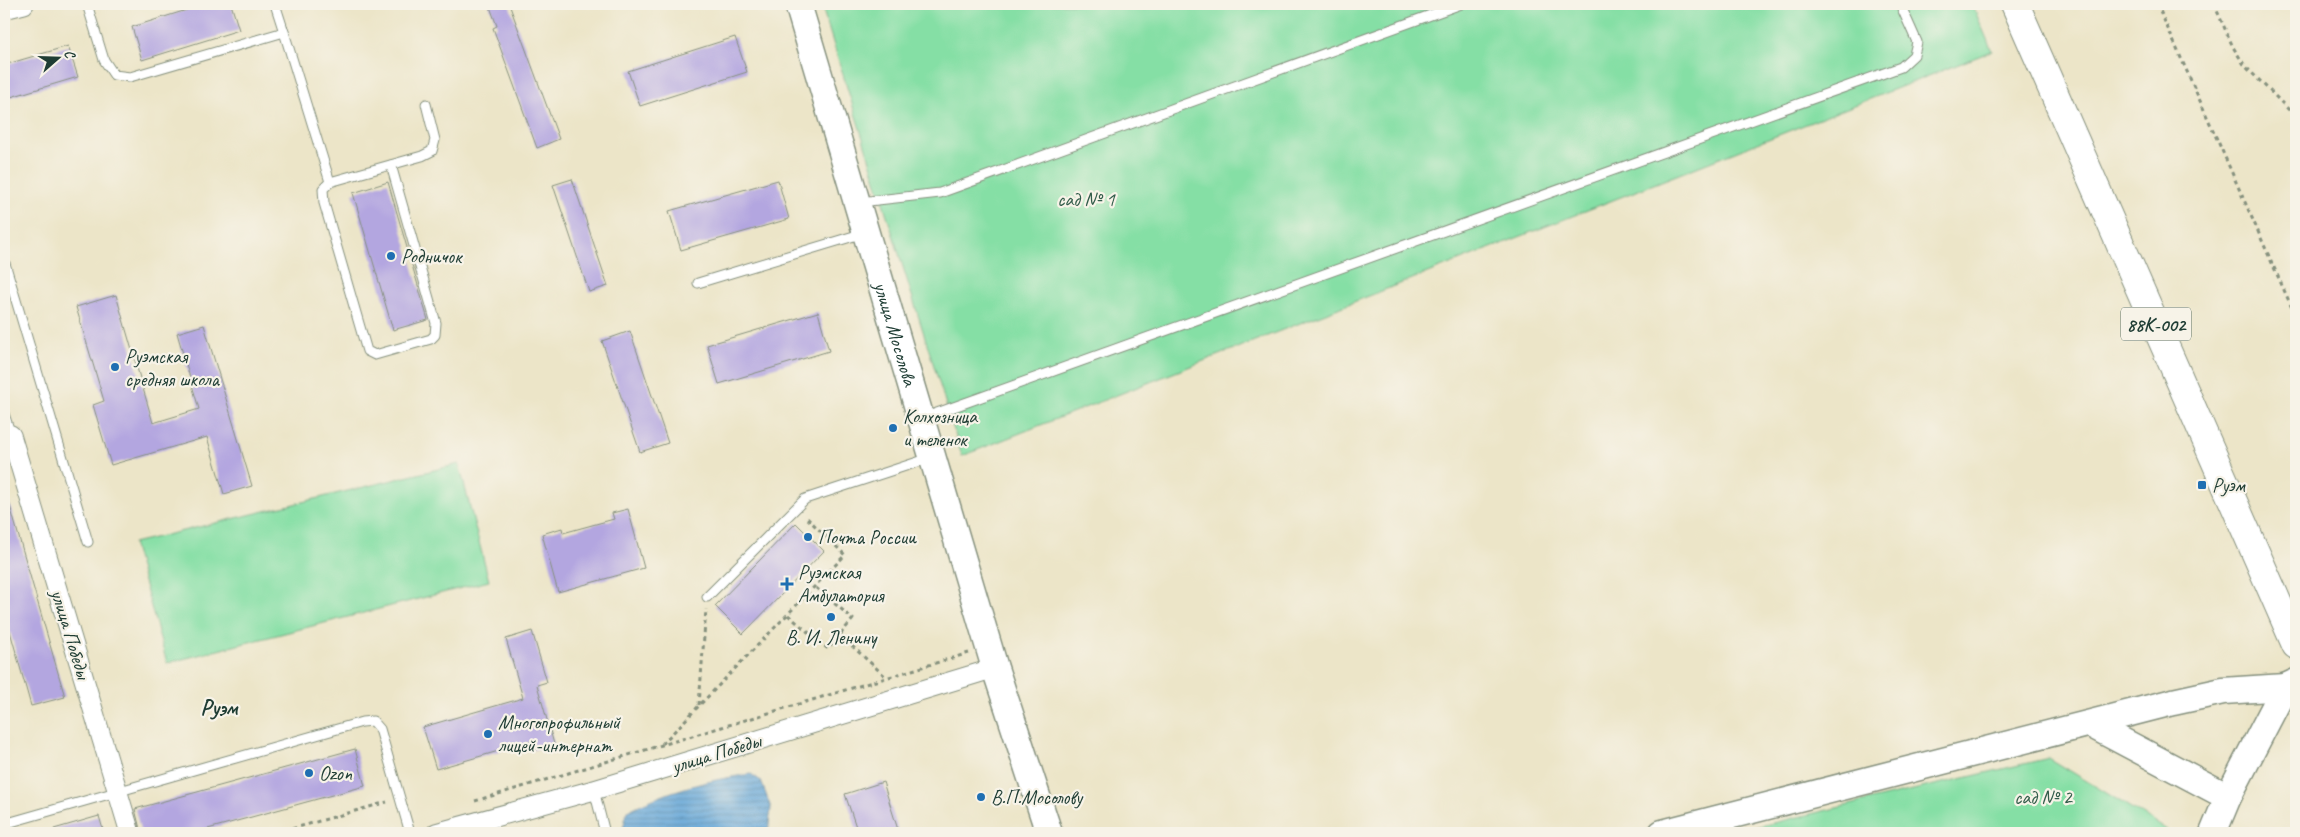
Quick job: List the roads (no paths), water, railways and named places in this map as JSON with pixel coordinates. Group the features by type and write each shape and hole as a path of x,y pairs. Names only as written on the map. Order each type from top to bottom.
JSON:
{"main road":[{"name":"88К-002","path":"2015,4 2296,645"}],"street":[{"path":"4,9 24,4"},
{"name":"улица Мосолова","path":"798,4 992,658 1049,833"},
{"name":"улица Победы","path":"11,435 130,833"},
{"name":"улица Победы","path":"436,833 594,790 992,658"},
{"path":"1662,833 2223,691 2290,685"},
{"path":"2212,833 2228,797 2290,685"},
{"path":"2090,724 2228,797"}],"lane":[{"path":"87,4 104,60 114,75 130,77 284,32"},
{"path":"275,4 330,182"},
{"path":"857,203 940,193 1461,4"},
{"path":"922,419 1902,67 1914,55 1917,42 1900,4"},
{"path":"391,165 436,324 435,335 431,339 375,355 367,351 324,203 323,189 330,182 432,151 435,140 426,104"},
{"path":"698,283 866,232"},
{"path":"4,260 88,542"},
{"path":"4,414 11,435"},
{"path":"707,597 806,499 933,457"},
{"path":"4,824 362,722 373,722 380,729 410,833"},
{"path":"594,790 605,833"}],"water":[{"path":"751,774 761,781 771,808 768,833 624,833 623,829 627,811 642,804 687,787"}],"place":[{"name":"Родничок","path":"391,256"},
{"name":"Руэмская средняя школа","path":"115,367"},
{"name":"Колхозница и теленок","path":"893,428"},
{"name":"Руэм","path":"2202,485"},
{"name":"Почта России","path":"808,537"},
{"name":"Руэмская Амбулатория","path":"787,584"},
{"name":"В. И. Ленину","path":"831,617"},
{"name":"Многопрофильный лицей-интернат","path":"488,734"},
{"name":"Ozon","path":"309,773"},
{"name":"В.П.Мосолову","path":"981,797"}],"district":[{"name":"Руэм","path":"219,707"}],"park label":[{"name":"сад № 1","path":"1086,199"},
{"name":"сад № 2","path":"2043,797"}]}
